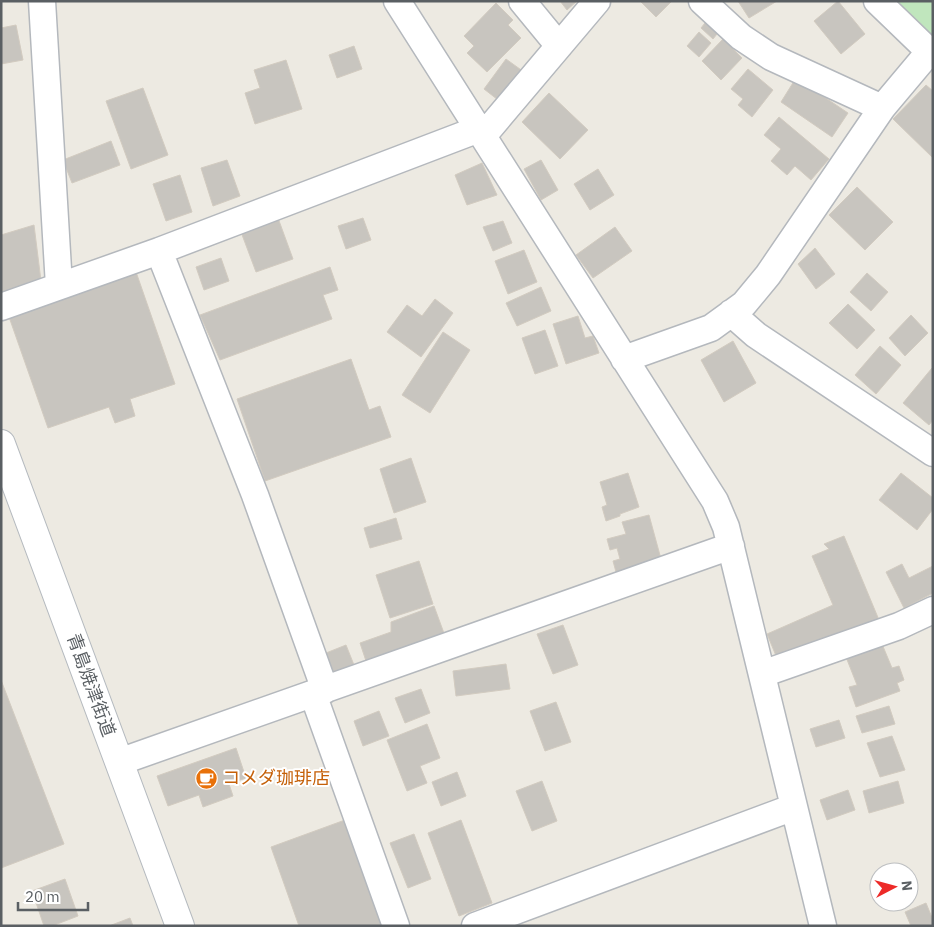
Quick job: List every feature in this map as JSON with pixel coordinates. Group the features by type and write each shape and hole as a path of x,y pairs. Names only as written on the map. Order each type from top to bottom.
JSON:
{"main road":[{"name":"青島焼津街道","path":"1,444 180,926"}],"street":[{"path":"42,1 59,286"},
{"path":"397,1 715,501 726,527 731,546 823,926"},
{"path":"522,1 559,46"},
{"path":"1,307 481,133 559,46 596,1"},
{"path":"702,1 741,37 771,58 882,108"},
{"path":"624,358 711,328 744,304 768,275 882,108 931,53 877,1"},
{"path":"159,251 255,495 396,926"},
{"path":"731,313 756,335 933,453"},
{"path":"119,762 731,546"},
{"path":"762,674 900,626 933,610"},
{"path":"475,926 794,807"}],"green space":[{"path":"886,1 933,1 933,44"}],"building":[{"path":"560,1 577,1 567,10"},
{"path":"640,1 672,1 656,17"},
{"path":"738,1 777,1 749,18"},
{"path":"838,1 865,34 841,54 814,21"},
{"path":"496,3 513,20 508,25 521,38 487,72 467,53 474,46 464,36"},
{"path":"709,18 721,29 713,39 701,28"},
{"path":"16,25 23,60 1,64 1,28"},
{"path":"699,32 711,43 699,57 687,46"},
{"path":"723,39 742,58 721,80 702,61"},
{"path":"354,46 362,69 337,78 329,55"},
{"path":"506,59 524,72 502,103 484,89"},
{"path":"286,60 302,109 255,124 245,93 260,88 254,70"},
{"path":"748,69 773,90 752,117 738,105 743,99 731,89"},
{"path":"796,78 848,113 832,137 781,102"},
{"path":"926,85 933,91 933,158 893,119"},
{"path":"143,88 168,155 131,169 106,101"},
{"path":"549,93 588,130 560,159 522,122"},
{"path":"779,117 829,159 811,180 795,166 787,175 771,161 781,149 764,135"},
{"path":"111,141 120,165 72,183 63,160"},
{"path":"227,160 240,196 213,206 201,168"},
{"path":"541,160 558,190 541,200 524,169"},
{"path":"482,163 497,195 467,205 455,175"},
{"path":"598,169 614,195 590,210 574,184"},
{"path":"180,175 192,212 166,221 153,184"},
{"path":"857,187 893,222 865,250 829,215"},
{"path":"278,218 293,259 256,272 241,232"},
{"path":"363,218 371,240 346,249 338,226"},
{"path":"503,221 512,243 493,251 483,227"},
{"path":"34,225 41,281 1,294 1,235"},
{"path":"615,227 632,251 593,278 576,255"},
{"path":"815,248 835,274 816,289 798,264"},
{"path":"524,250 537,282 508,294 495,261"},
{"path":"221,258 229,281 204,290 196,267"},
{"path":"330,267 338,290 323,295 332,319 220,360 200,315"},
{"path":"135,269 175,384 130,399 135,416 115,423 109,407 48,428 8,314"},
{"path":"867,273 888,292 871,311 850,292"},
{"path":"541,287 551,311 517,326 506,303"},
{"path":"435,299 453,313 421,357 387,332 407,305 422,316"},
{"path":"848,304 875,330 857,349 829,323"},
{"path":"911,315 928,333 905,356 889,338"},
{"path":"578,316 585,338 593,336 599,353 566,364 553,324"},
{"path":"545,330 558,366 535,374 522,338"},
{"path":"443,332 470,350 430,413 402,395"},
{"path":"733,341 756,383 724,402 701,360"},
{"path":"880,346 901,365 876,394 855,375"},
{"path":"351,359 369,410 380,406 391,437 265,481 237,399"},
{"path":"932,368 933,420 929,425 903,403"},
{"path":"411,458 426,502 394,513 380,469"},
{"path":"628,473 639,507 606,521 602,507 607,505 600,482"},
{"path":"901,473 933,498 933,509 917,530 879,500"},
{"path":"649,515 661,559 616,572 613,561 620,559 617,548 610,550 607,539 626,534 622,522"},
{"path":"396,518 402,539 370,548 364,528"},
{"path":"844,536 879,620 779,663 767,634 833,605 812,556 829,549 824,544"},
{"path":"419,561 433,604 390,618 376,575"},
{"path":"902,564 909,578 933,566 933,593 904,608 886,572"},
{"path":"434,606 445,636 367,664 360,643 391,632 391,622"},
{"path":"563,625 578,665 553,674 537,634"},
{"path":"882,644 892,668 899,666 904,680 897,683 900,691 856,707 849,687 857,685 846,657"},
{"path":"346,645 356,670 330,680 321,655"},
{"path":"506,664 510,689 456,696 453,671"},
{"path":"1,680 64,844 1,868"},
{"path":"421,689 430,713 405,723 395,698"},
{"path":"556,702 571,742 545,751 530,711"},
{"path":"889,706 895,724 862,733 856,716"},
{"path":"379,711 389,736 363,746 354,721"},
{"path":"839,720 845,738 816,747 810,729"},
{"path":"427,724 440,758 420,766 427,783 407,791 387,740"},
{"path":"892,736 905,770 880,777 867,743"},
{"path":"236,748 246,778 229,784 233,796 203,807 199,795 168,806 157,776"},
{"path":"457,772 466,796 441,806 432,782"},
{"path":"542,781 557,821 532,831 516,791"},
{"path":"898,781 904,803 869,813 863,791"},
{"path":"848,790 855,810 827,820 820,800"},
{"path":"345,820 383,926 299,926 271,847"},
{"path":"461,820 492,903 459,916 428,833"},
{"path":"414,834 431,879 408,888 390,843"},
{"path":"65,879 78,916 52,926 44,926 32,891"},
{"path":"926,903 933,920 933,925 911,926 905,912 919,912 919,906"},
{"path":"130,918 133,926 109,926"}],"place":[{"name":"コメダ珈琲店","path":"206,778"}]}
